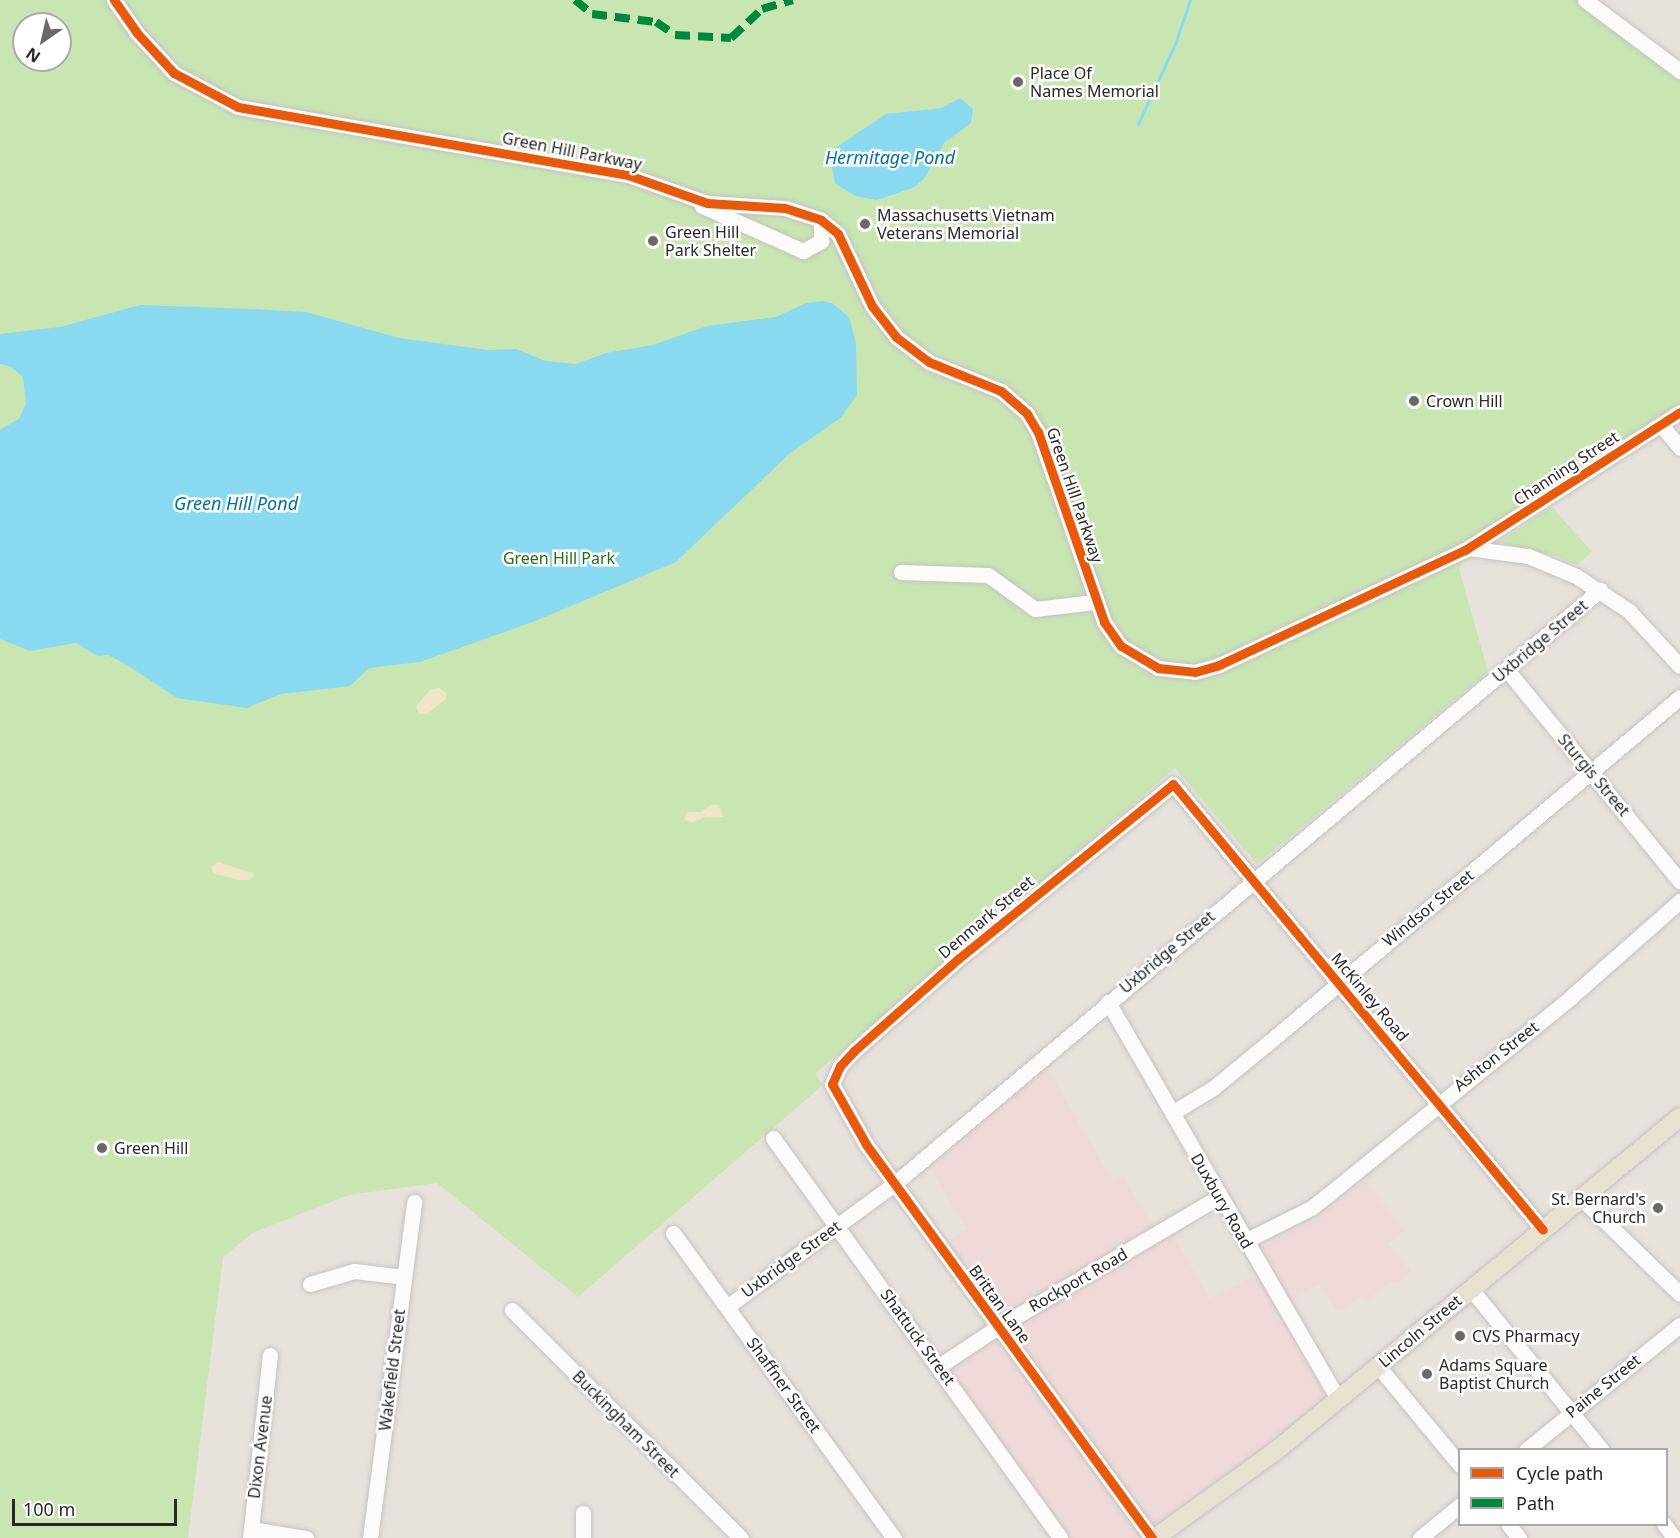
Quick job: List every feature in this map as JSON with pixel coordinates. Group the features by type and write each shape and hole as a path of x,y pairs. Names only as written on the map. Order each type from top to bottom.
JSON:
{"main road":[{"name":"Lincoln Street","path":"1154,1538 1277,1450 1680,1117"}],"street":[{"name":"Green Hill Parkway","path":"114,0 136,32 174,73 238,107 628,175 678,194 719,205 785,208 821,220 838,234 872,306 896,337 929,362 1002,391 1027,414 1038,432 1095,602 1113,636 1133,655 1158,668 1195,672 1468,549"},
{"path":"1585,0 1680,71"},
{"path":"678,194 803,251 821,241 821,220"},
{"name":"Channing Street","path":"1468,549 1680,412"},
{"path":"1661,425 1680,448"},
{"path":"1468,549 1537,559 1600,590 1638,619 1680,666"},
{"path":"901,572 988,575 1035,609 1095,602"},
{"name":"Uxbridge Street","path":"728,1306 894,1184 1252,879 1507,670 1600,590"},
{"name":"Sturgis Street","path":"1507,670 1680,881"},
{"name":"Windsor Street","path":"1172,1113 1213,1088 1680,697"},
{"name":"McKinley Road","path":"1173,784 1543,1230"},
{"name":"Denmark Street","path":"832,1084 848,1058 957,959 1173,784"},
{"name":"Ashton Street","path":"1245,1241 1311,1208 1438,1102 1587,984 1680,901"},
{"name":"Duxbury Road","path":"1108,1002 1219,1197 1338,1398"},
{"name":"Brittan Lane","path":"832,1084 842,1107 894,1184 1154,1538"},
{"name":"Shattuck Street","path":"773,1138 838,1225 1060,1538"},
{"name":"Rockport Road","path":"939,1366 998,1327 1219,1197"},
{"path":"1581,1198 1680,1294"},
{"name":"Wakefield Street","path":"370,1538 414,1202"},
{"name":"Shaffner Street","path":"673,1233 894,1538"},
{"path":"310,1284 354,1271 404,1277"},
{"path":"1472,1289 1601,1448"},
{"name":"Buckingham Street","path":"512,1310 741,1538"},
{"name":"Paine Street","path":"1527,1448 1680,1324"},
{"name":"Dixon Avenue","path":"250,1533 270,1355"},
{"path":"1378,1366 1458,1463"},
{"path":"1420,1538 1458,1507"},
{"path":"583,1513 583,1538"},
{"path":"1510,1526 1519,1538"},
{"path":"250,1533 306,1538"}],"shaded area":[{"path":"1047,1068 1113,1181 1123,1176 1150,1222 1166,1240 1174,1236 1209,1298 1273,1268 1261,1247 1318,1218 1365,1181 1405,1230 1388,1244 1411,1271 1400,1281 1390,1283 1366,1301 1362,1296 1338,1312 1319,1284 1283,1306 1338,1398 1155,1538 1060,1538 939,1366 997,1326 940,1247 967,1229 929,1167"}],"green space":[{"name":"Green Hill Park","path":"0,0 1585,0 1680,71 1680,412 1468,549 1459,568 1488,672 1257,864 1175,768 815,1074 823,1085 578,1297 437,1183 349,1195 254,1232 223,1257 188,1538 0,1538"},
{"path":"1552,507 1592,552 1577,565 1559,557 1499,542"}],"sand":[{"path":"440,688 447,694 446,699 427,714 419,714 416,706 431,689"},
{"path":"711,805 719,805 723,817 705,817 692,823 684,819 687,812 701,812"},
{"path":"218,862 252,873 254,876 249,880 238,880 213,873 211,867"}],"water":[{"name":"Hermitage Pond","path":"960,98 973,109 971,123 944,143 926,176 915,187 877,200 855,196 835,183 830,156 835,148 886,114 942,108"},
{"name":"Green Hill Pond","path":"822,301 832,303 849,317 856,343 857,395 840,418 789,454 676,562 535,621 420,662 369,668 350,686 281,694 247,708 177,698 127,665 108,655 98,656 76,643 30,651 0,639 0,430 20,418 26,403 23,377 11,367 0,364 0,334 60,327 140,305 252,309 306,312 399,338 488,350 517,349 545,361 576,364 606,353 653,345 707,326 776,317 806,303"}],"waterway":[{"path":"1138,124 1175,44 1190,0"}],"marked path":[{"path":"575,0 592,14 656,22 675,35 731,38 762,9 793,0"}],"cycle path":[{"path":"114,0 136,32 174,73 238,107 628,175 707,203 785,208 821,220 838,234 872,306 896,337 929,362 1001,391 1027,414 1038,432 1104,622 1121,646 1158,668 1195,672 1219,665 1465,550 1680,412"},
{"path":"1152,1538 866,1144 832,1084 840,1066 854,1051 958,959 1173,784 1543,1230"}],"place":[{"name":"Place Of Names Memorial","path":"1018,82"},
{"name":"Massachusetts Vietnam Veterans Memorial","path":"865,224"},
{"name":"Green Hill Park Shelter","path":"653,241"},
{"name":"Crown Hill","path":"1414,401"},
{"name":"Green Hill","path":"102,1148"},
{"name":"St. Bernard's Church","path":"1658,1208"},
{"name":"CVS Pharmacy","path":"1460,1336"},
{"name":"Adams Square Baptist Church","path":"1427,1374"}]}
